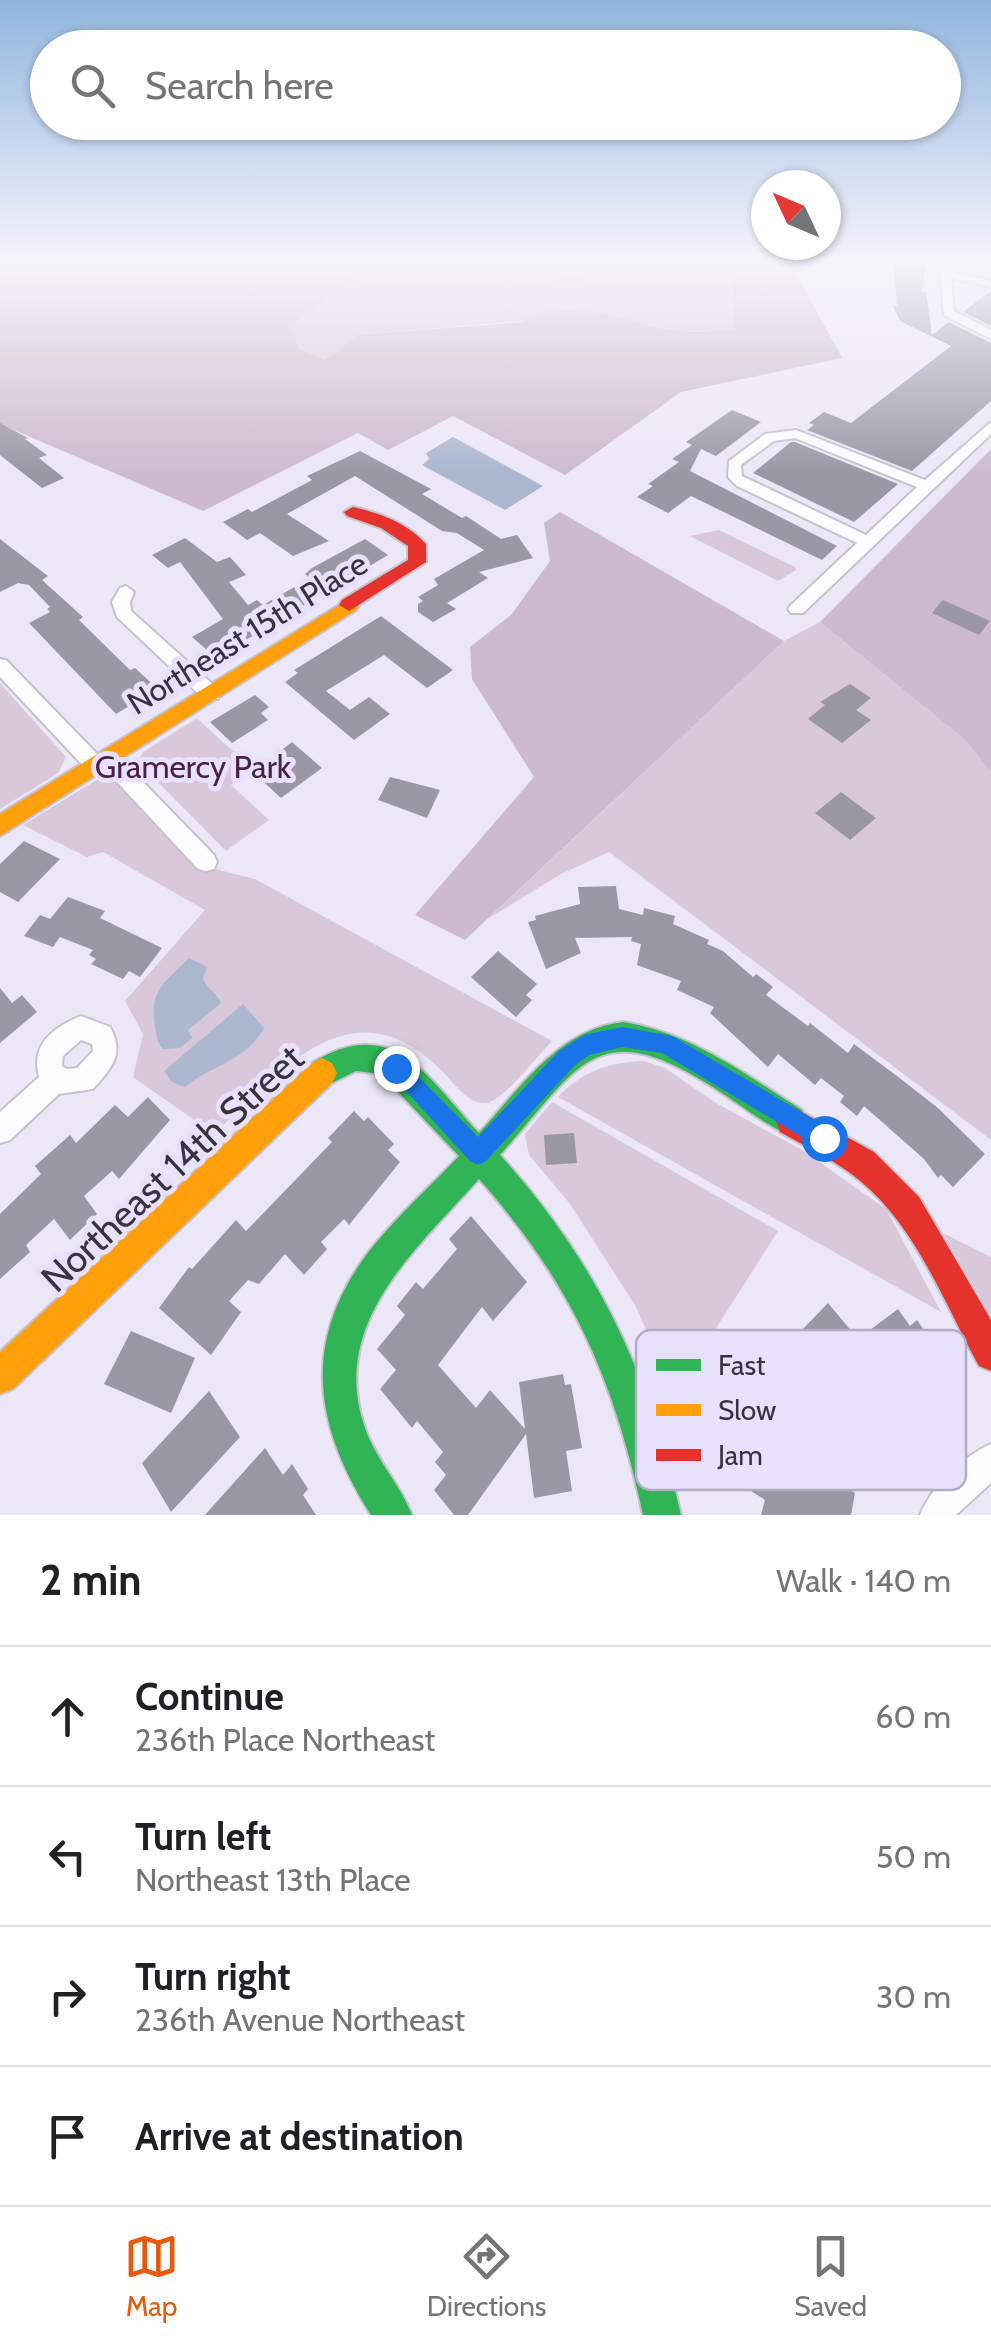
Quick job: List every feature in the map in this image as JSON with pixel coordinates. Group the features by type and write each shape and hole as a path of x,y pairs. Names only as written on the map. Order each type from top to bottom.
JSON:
{"street":[{"path":"797,609 991,426"},
{"path":"868,542 742,483 734,476 734,464 770,437 796,434 927,486"},
{"name":"Northeast 15th Place","path":"0,826 409,570 420,553 417,544 379,519 353,512"},
{"path":"126,592 121,602 122,613 210,694"},
{"path":"0,664 206,862"},
{"path":"393,1515 359,1468 338,1403 341,1340 352,1306 372,1275 478,1154 566,1058 584,1046 622,1037 665,1044 872,1170 901,1203 991,1354"},
{"name":"Northeast 14th Street","path":"0,1376 318,1076 350,1056 373,1056 396,1068 478,1154"},
{"path":"0,1130 55,1080"},
{"path":"478,1154 558,1250 598,1313 629,1385 636,1413"},
{"path":"966,1483 991,1461"},
{"path":"656,1490 662,1515"},
{"path":"938,1515 958,1490"}],"green space":[{"path":"293,335 362,335 325,360 298,349"},
{"path":"719,530 796,570 778,581 690,536"},
{"path":"820,622 964,739 991,772 991,1140 609,852 561,874 489,918 784,641"},
{"path":"0,683 66,757 58,773 0,809"},
{"name":"Gramercy Park","path":"197,718 252,769 231,785 269,820 226,851 138,762 143,752"},
{"path":"108,773 198,870 207,867 255,879 552,1041 510,1087 485,1103 467,1097 410,1046 379,1034 349,1034 321,1044 293,1062 214,1134 133,1077 143,1034 125,1001 205,910 103,852 87,857 23,825"},
{"path":"644,1061 665,1068 716,1103 802,1150 886,1209 941,1312 558,1097 597,1070"},
{"path":"552,1102 778,1231 715,1330 646,1330 635,1305 570,1204 529,1155 525,1134"},
{"path":"943,1233 991,1257 991,1316"}],"shaded area":[{"path":"0,335 294,335 299,349 325,360 363,335 829,335 842,358 681,392 565,475 453,416 388,450 358,433 203,511 0,424"},
{"path":"991,449 991,772 964,739 820,622"},
{"path":"560,512 784,641 465,940 415,915 534,777 472,679 470,647 511,615 550,561 544,523"}],"water":[{"path":"453,437 543,486 505,510 422,465 429,459 426,453"},
{"path":"189,958 207,967 203,978 221,1003 188,1030 192,1038 180,1048 163,1049 155,1027 154,1004 160,988"},
{"path":"243,1004 264,1028 256,1040 238,1056 185,1087 172,1082 164,1071"}],"building":[{"path":"928,335 974,335 991,343 991,401 912,471 807,430 814,425 809,423 824,412 851,423 951,346"},
{"path":"732,410 761,422 716,456 701,449 690,471 837,546 822,560 691,496 668,513 637,497 679,462 672,459 692,445 686,442"},
{"path":"0,423 28,438 25,439 47,455 39,458 64,478 42,488 0,455"},
{"path":"791,442 898,484 854,522 753,473"},
{"path":"360,451 431,489 422,494 501,539 517,535 533,558 479,572 488,578 447,603 456,609 433,622 418,612 418,604 423,601 418,597 438,585 434,579 484,550 457,533 442,531 355,476 287,514 329,541 293,556 260,533 247,540 223,522 248,509 252,512 312,480 307,476"},
{"path":"185,538 217,562 230,557 246,575 229,582 248,605 257,600 263,605 310,578 305,574 312,568 365,539 388,555 216,658 192,637 223,619 180,562 168,568 152,555"},
{"path":"0,539 48,576 42,580 83,617 79,620 130,670 135,668 158,689 116,714 29,623 50,612 50,607 29,585 18,583 0,592"},
{"path":"943,600 990,621 979,635 932,613"},
{"path":"381,616 453,670 427,688 384,655 326,691 350,710 369,697 390,714 354,740 285,682 298,673 294,670"},
{"path":"850,684 871,698 856,710 871,720 842,743 808,719 825,705 820,702"},
{"path":"255,695 269,707 261,713 268,720 232,743 210,722"},
{"path":"292,742 322,768 281,798 257,776 279,760 274,756"},
{"path":"390,777 440,790 427,818 378,800"},
{"path":"841,792 876,818 850,840 815,813"},
{"path":"24,841 60,859 18,902 0,892 0,864"},
{"path":"616,886 619,909 643,915 644,908 675,916 673,924 709,940 707,944 773,987 766,995 808,1026 810,1023 848,1053 854,1044 897,1076 938,1108 985,1154 953,1187 941,1175 938,1178 924,1159 864,1106 857,1116 840,1102 844,1096 821,1078 815,1085 778,1054 768,1067 710,1013 714,1007 677,990 681,981 637,965 641,944 631,941 632,937 575,938 581,953 546,969 528,922 536,920 535,916 580,904 578,887"},
{"path":"68,897 105,911 100,918 162,948 140,977 129,971 123,979 91,964 96,959 89,955 93,950 60,937 53,947 24,936 40,915 50,919"},
{"path":"498,951 537,984 526,995 532,1000 516,1017 471,977"},
{"path":"0,988 12,1003 22,995 37,1012 0,1043"},
{"path":"148,1097 170,1120 119,1179 112,1171 84,1196 97,1214 70,1240 54,1219 26,1245 30,1252 0,1279 0,1214 41,1174 35,1166 70,1135 76,1143 115,1105 128,1117"},
{"path":"354,1111 364,1121 368,1117 394,1144 388,1150 400,1162 349,1225 344,1219 321,1242 327,1249 304,1275 285,1254 259,1284 248,1280 229,1301 241,1312 211,1355 159,1308 189,1267 192,1269 236,1220 246,1231 332,1142 328,1138"},
{"path":"574,1133 577,1163 546,1165 544,1135"},
{"path":"471,1216 527,1282 493,1321 482,1307 438,1365 476,1408 490,1390 525,1429 519,1382 563,1374 565,1385 571,1384 582,1448 566,1451 572,1491 534,1498 526,1434 468,1515 454,1515 434,1490 446,1475 435,1462 443,1452 417,1421 412,1428 380,1389 396,1370 377,1349 405,1315 397,1306 416,1282 423,1289 457,1249 449,1239"},
{"path":"828,1303 850,1330 802,1330"},
{"path":"898,1309 910,1326 917,1320 924,1330 870,1330"},
{"path":"131,1331 195,1358 171,1413 104,1384"},
{"path":"209,1391 240,1437 171,1512 142,1463"},
{"path":"265,1448 283,1475 292,1464 308,1489 303,1495 316,1515 205,1515"},
{"path":"750,1490 855,1493 851,1515 761,1515 765,1500"}],"traffic: fast":[{"path":"393,1515 356,1453 339,1398 344,1341 355,1310 372,1275 567,1058 601,1039 623,1036 648,1040 700,1063 791,1121"},
{"path":"322,1073 356,1057 382,1059 430,1101 505,1184 569,1269 616,1357 636,1412"},
{"path":"657,1490 662,1515"}],"traffic: slow":[{"path":"0,826 349,605"},
{"path":"0,1376 322,1073"}],"traffic: jam":[{"path":"349,605 417,562 417,544 410,538 379,520 353,512"},
{"path":"791,1121 863,1163 891,1188 939,1256 991,1354"}],"route":[{"path":"396,1068 478,1154 566,1058 602,1039 622,1037 665,1044 824,1138"}]}
